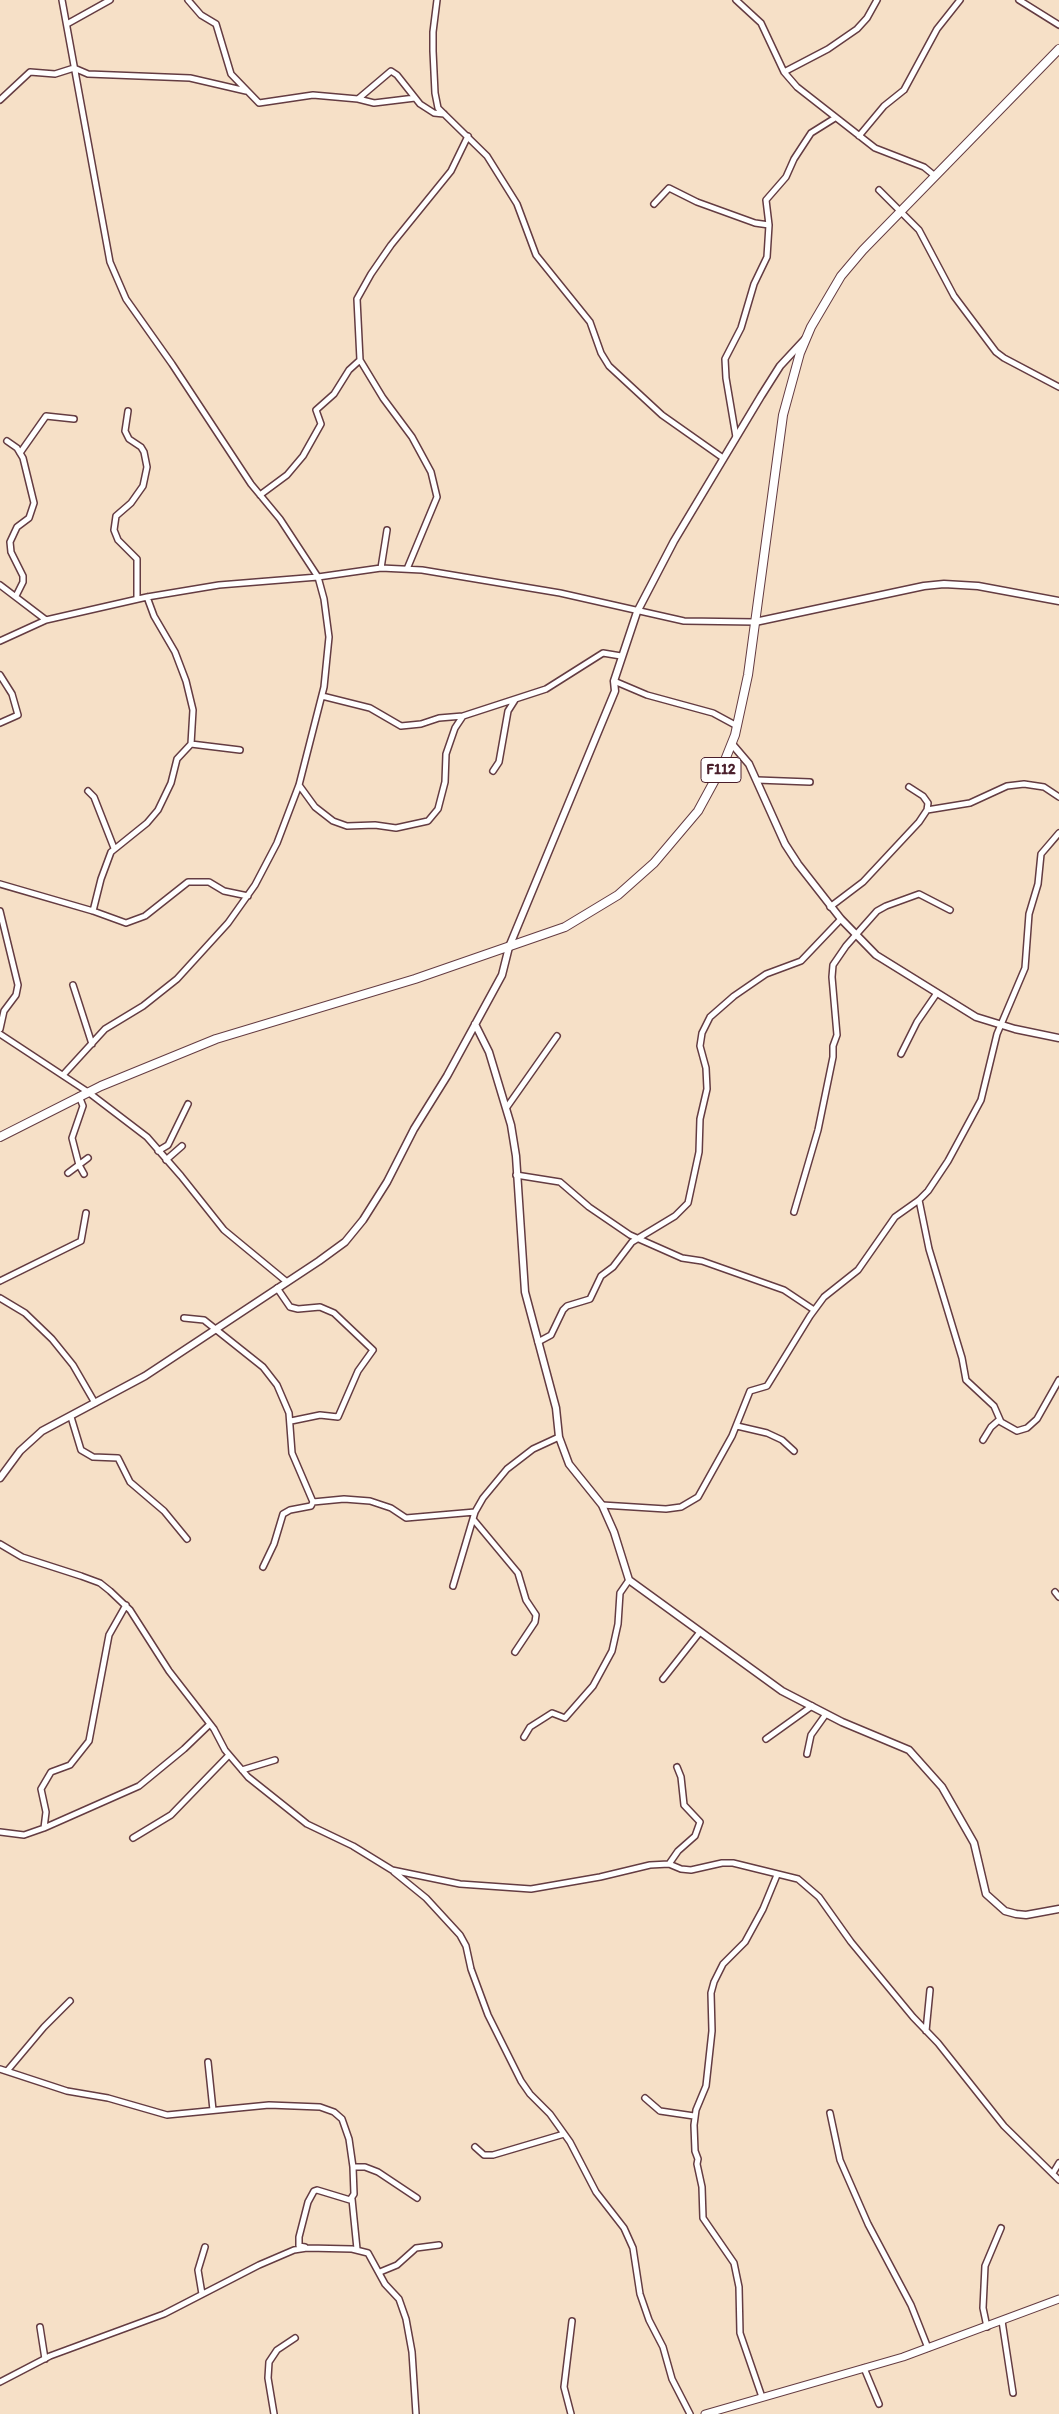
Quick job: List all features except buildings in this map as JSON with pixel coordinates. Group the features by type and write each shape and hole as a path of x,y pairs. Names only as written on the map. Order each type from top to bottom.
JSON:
{"main road":[{"name":"F112","path":"0,1137 79,1096 216,1039 415,979 509,947 574,922 599,908 637,880 671,845 698,811 719,774 732,744 748,675 783,415 790,384 806,338 824,302 841,276 901,211 1059,49"},
{"path":"709,2413 928,2348 1059,2299"}],"street":[{"path":"62,0 110,262 126,300 172,364 260,495 280,519 318,577 326,605 329,637 328,659 322,696 299,785 274,850 248,896 222,930 176,979 143,1006 108,1026 63,1075"},
{"path":"67,24 110,0"},
{"path":"188,0 201,15 216,24 231,74 259,103 313,95 358,99 374,103 415,98"},
{"path":"437,0 433,32 434,93 438,108 487,156 517,204 536,255 590,322 601,353 609,366 662,415 723,458"},
{"path":"736,0 765,28 784,72 797,87 875,148 924,167 935,176"},
{"path":"784,72 828,49 857,29 867,18 877,0"},
{"path":"859,136 884,106 904,90 936,29 960,0"},
{"path":"1019,0 1059,25"},
{"path":"0,100 30,72 55,74 74,68 88,74 190,78 246,91"},
{"path":"358,99 391,71 397,75 415,98 434,113 444,114"},
{"path":"736,438 726,378 725,359 741,328 754,284 767,257 769,225 766,210 768,196 786,178 794,159 811,133 835,118"},
{"path":"407,569 437,497 431,472 412,437 383,398 360,360 357,299 391,245 451,171 468,136"},
{"path":"654,204 669,188 697,202 755,224 769,225"},
{"path":"879,190 926,239 954,296 996,352 1059,387"},
{"path":"0,1478 33,1438 144,1376 278,1288 345,1242 364,1220 502,975 509,947 615,691 614,682 621,656 637,612 674,541 723,458 780,366 806,338"},
{"path":"260,495 287,475 303,456 321,424 316,410 334,394 349,370 360,360"},
{"path":"128,411 125,431 129,439 141,447 146,458 147,467 143,486 131,503 116,516 114,530 118,540 137,559 137,599"},
{"path":"20,453 46,416 74,419"},
{"path":"7,441 17,448 20,453 34,503 29,518 17,527 10,542 11,552 23,576 23,582 16,596"},
{"path":"381,568 387,530"},
{"path":"0,641 46,620 147,597 219,585 318,577 381,568 407,569 560,593 637,612 684,621 755,622 924,586 944,584 978,586 1059,601"},
{"path":"0,585 46,620"},
{"path":"93,911 105,865 114,848 147,823 158,810 171,782 174,766 191,744 193,710 186,681 175,652 154,616 147,597"},
{"path":"322,696 370,708 401,726 420,724 439,718 463,716 553,686 603,654 621,656"},
{"path":"0,675 14,699 18,715 0,723"},
{"path":"614,682 660,699 707,710 737,726"},
{"path":"493,771 499,762 508,711 515,699"},
{"path":"299,785 315,807 347,826 375,825 396,828 428,821 438,809 445,782 446,754 455,728 463,716"},
{"path":"191,744 240,750"},
{"path":"732,744 749,764 785,844 830,907 876,955 976,1017 1001,1025 1059,1038"},
{"path":"757,780 810,782"},
{"path":"927,810 970,803 1007,786 1024,784 1044,787 1059,797"},
{"path":"830,907 863,882 912,831 927,810 926,800 909,788"},
{"path":"88,791 94,797 114,848"},
{"path":"602,1505 666,1509 681,1507 694,1501 707,1484 737,1426 750,1390 764,1388 769,1384 814,1310 832,1290 858,1270 895,1217 919,1200 948,1161 981,1100 993,1046 1024,968 1029,914 1038,884 1040,854 1059,833"},
{"path":"0,884 93,911 118,921 133,921 150,912 188,882 210,882 224,891 248,896"},
{"path":"794,1212 818,1130 833,1057 833,1046 837,1035 832,977 833,965 846,946 877,911 914,894 921,894 950,910"},
{"path":"0,911 18,985 16,995 4,1011 0,1029"},
{"path":"538,1342 551,1335 563,1310 567,1306 590,1300 601,1276 613,1267 628,1246 679,1212 692,1196 699,1152 700,1119 707,1089 706,1068 700,1046 710,1017 734,996 766,974 801,961 841,919"},
{"path":"73,984 92,1044"},
{"path":"901,1054 918,1022 937,993"},
{"path":"475,1024 489,1052 507,1107 515,1148 525,1292 556,1408 559,1437 569,1464 602,1505 614,1532 630,1580 782,1691 826,1714 903,1746 917,1758 942,1787 974,1843 984,1889 996,1904 1005,1911 1026,1915 1059,1910"},
{"path":"0,1034 88,1092 146,1138 181,1176 229,1236 246,1247 287,1282"},
{"path":"507,1107 557,1036"},
{"path":"79,1096 83,1106 72,1138 78,1166 84,1174"},
{"path":"158,1151 168,1145 188,1104"},
{"path":"166,1160 182,1146"},
{"path":"68,1173 88,1158"},
{"path":"516,1175 560,1182 589,1207 617,1227 638,1238 682,1258 702,1261 784,1290 814,1310"},
{"path":"919,1200 929,1249 962,1358 964,1377 985,1400 994,1406 999,1420 1017,1430 1028,1428 1042,1412 1059,1380"},
{"path":"0,1281 81,1241 86,1213"},
{"path":"278,1288 290,1307 298,1309 320,1307 334,1313 373,1350 358,1371 338,1417 320,1415 291,1421"},
{"path":"0,1298 25,1313 52,1339 81,1377 95,1403"},
{"path":"184,1318 200,1318 267,1372 285,1400 291,1421 292,1454 313,1502"},
{"path":"71,1417 81,1450 92,1457 118,1458 130,1482 164,1511 187,1539"},
{"path":"983,1440 991,1427 999,1420"},
{"path":"737,1426 775,1436 794,1451"},
{"path":"454,1586 475,1512 483,1498 507,1469 533,1449 559,1437"},
{"path":"263,1567 274,1544 283,1514 290,1510 311,1506 313,1502 344,1499 370,1501 391,1508 406,1518 475,1512"},
{"path":"474,1519 518,1573 526,1600 536,1615 536,1622 515,1652"},
{"path":"0,1544 36,1563 100,1583 126,1605 170,1671 210,1724 229,1755 242,1770 307,1824 353,1846 392,1870 407,1882 460,1935 466,1946 471,1969 488,2014 521,2081 550,2114 564,2134 596,2192 624,2228 629,2238 633,2248 640,2294 649,2320 663,2347 672,2379 690,2414"},
{"path":"524,1736 530,1727 552,1713 565,1718 593,1686 612,1651 618,1624 620,1593 630,1580"},
{"path":"44,1828 46,1812 41,1789 51,1772 70,1765 89,1741 109,1636 126,1605"},
{"path":"662,1679 700,1632"},
{"path":"766,1739 812,1706"},
{"path":"807,1754 811,1735 826,1714"},
{"path":"0,1832 24,1835 139,1786 184,1750 210,1724"},
{"path":"133,1838 170,1815 229,1755"},
{"path":"242,1770 275,1760"},
{"path":"669,1864 678,1851 695,1836 700,1822 684,1805 681,1777 677,1767"},
{"path":"392,1870 460,1884 531,1889 600,1877 650,1865 669,1864 681,1869 691,1870 722,1863 733,1863 798,1879 819,1897 851,1942 1004,2126 1059,2180"},
{"path":"403,1872 407,1882"},
{"path":"762,2397 740,2333 739,2286 734,2263 703,2218 701,2180 695,2151 694,2116 706,2086 712,2031 711,1999 714,1982 723,1964 745,1942 763,1909 777,1875"},
{"path":"926,2030 930,1990"},
{"path":"7,2071 44,2027 70,2001"},
{"path":"208,2062 213,2110"},
{"path":"0,2069 68,2091 108,2098 167,2115 269,2105 298,2105 327,2109 342,2118 347,2128 353,2167 354,2189 352,2199 357,2250"},
{"path":"645,2098 660,2111 694,2116"},
{"path":"830,2113 840,2160 868,2224 911,2305 928,2348"},
{"path":"475,2148 484,2155 493,2155 564,2134"},
{"path":"1053,2173 1059,2163"},
{"path":"353,2167 365,2167 378,2172 417,2198"},
{"path":"307,2248 299,2246 299,2237 308,2202 314,2191 317,2190 347,2200 352,2199"},
{"path":"987,2327 983,2308 985,2266 1001,2228"},
{"path":"380,2274 380,2272 397,2265 416,2248 439,2245"},
{"path":"202,2294 198,2270 205,2247"},
{"path":"0,2382 45,2359 138,2322 164,2314 259,2265 294,2250 307,2248 357,2250 368,2253 385,2284 399,2299 406,2319 412,2352 416,2414"},
{"path":"571,2414 564,2387 572,2321"},
{"path":"1002,2321 1013,2393"},
{"path":"40,2328 45,2359"},
{"path":"274,2414 268,2378 269,2362 277,2350 294,2338"},
{"path":"864,2368 879,2404"}]}
